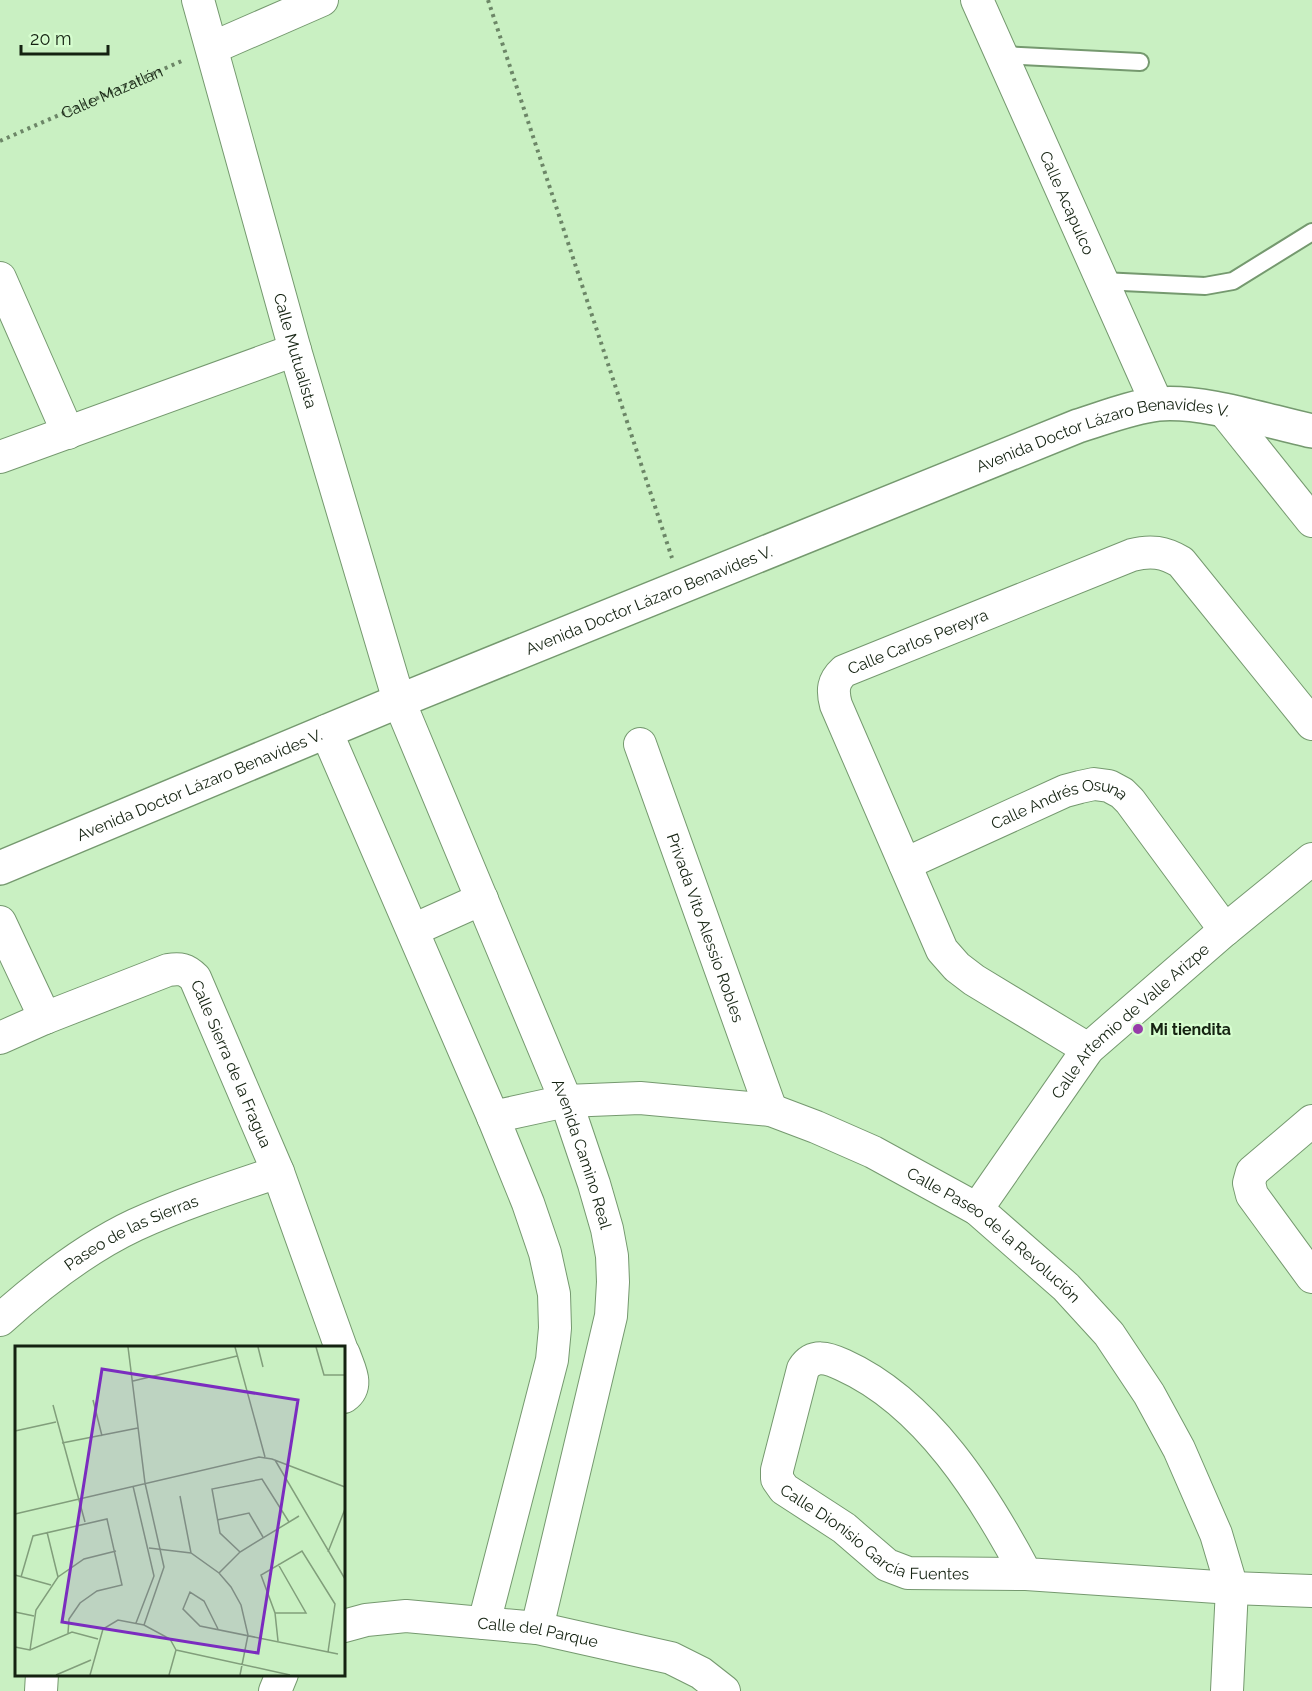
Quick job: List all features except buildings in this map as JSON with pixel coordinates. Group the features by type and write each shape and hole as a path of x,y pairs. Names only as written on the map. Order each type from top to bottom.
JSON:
{"street":[{"name":"Calle Mutualista","path":"198,0 295,350 399,701"},
{"path":"212,48 322,0"},
{"name":"Calle Acapulco","path":"977,0 1157,404"},
{"path":"0,278 68,433"},
{"path":"0,457 295,350"},
{"name":"Avenida Doctor Lázaro Benavides V.","path":"0,868 399,701 1078,426 1157,404 1224,411 1312,431"},
{"path":"1224,411 1312,521"},
{"name":"Calle Carlos Pereyra","path":"1088,1049 974,980 957,967 942,950 836,705 833,693 837,677 844,671 1132,555 1157,552 1169,555 1181,562 1312,723"},
{"name":"Avenida Camino Real","path":"399,701 566,1101 607,1229 612,1256 611,1316 537,1628"},
{"path":"326,731 493,1117 545,1252 554,1294 555,1328 552,1360 484,1623"},
{"name":"Privada Vito Alessio Robles","path":"640,744 771,1110"},
{"name":"Calle Andrés Osuna","path":"905,864 1065,791 1094,784 1109,786 1122,793 1130,801 1225,930"},
{"name":"Calle Artemio de Valle Arizpe","path":"977,1209 1088,1049 1225,930 1312,859"},
{"path":"413,930 482,899"},
{"path":"0,922 45,1018"},
{"name":"Calle Sierra de la Fragua","path":"0,1038 168,970 184,969 190,973 195,978 278,1172 341,1346"},
{"name":"Calle Paseo de la Revolución","path":"493,1117 566,1101 640,1098 771,1110 873,1152 977,1209 1066,1287 1108,1334 1149,1394 1179,1449 1216,1534 1232,1588 1227,1691"},
{"path":"1312,1121 1252,1172 1249,1183 1252,1195 1312,1277"},
{"name":"Paseo de las Sierras","path":"0,1320 23,1299 77,1260 134,1226 194,1200 278,1172"},
{"path":"345,1357 353,1382 350,1392 345,1396"},
{"name":"Calle Dionisio García Fuentes","path":"1026,1574 1000,1526 966,1474 939,1441 906,1408 857,1371 828,1358 816,1359 806,1364 777,1470 777,1479 784,1489 844,1528 861,1545 896,1570 919,1575 1026,1574 1312,1592"},
{"name":"Calle del Parque","path":"345,1626 366,1620 406,1616 537,1628 671,1659 701,1673 724,1691"},
{"path":"41,1691 42,1676"},
{"path":"275,1691 281,1676"}],"lane":[{"path":"1002,55 1140,62"},
{"path":"1102,280 1205,286 1233,280 1312,232"}],"path":[{"path":"488,0 682,587"},
{"name":"Calle Mazatlán","path":"0,141 212,48"}],"place":[{"name":"Mi tiendita","path":"1138,1029"}]}
